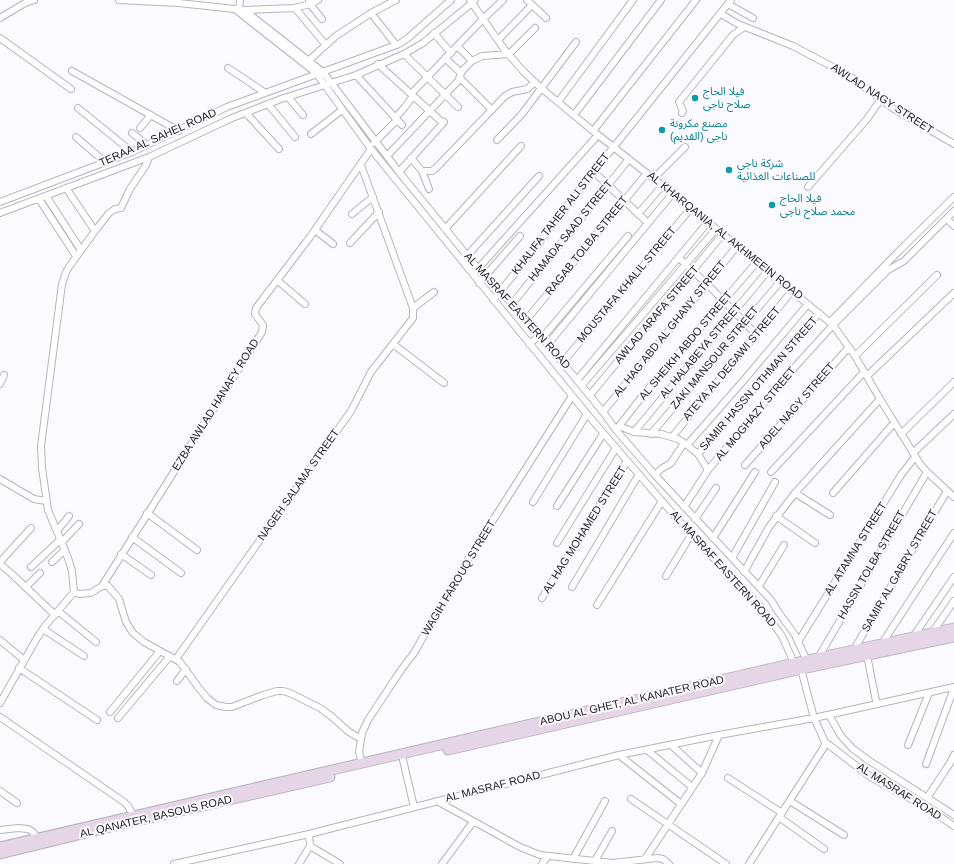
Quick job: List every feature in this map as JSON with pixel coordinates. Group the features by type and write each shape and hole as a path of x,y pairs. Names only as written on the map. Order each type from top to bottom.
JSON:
{"main road":[{"name":"ABOU AL GHET, AL KANATER ROAD","path":"311,778 403,760 797,666 807,660 932,633 952,632"},
{"name":"ABOU AL GHET, AL KANATER ROAD","path":"311,778 362,764 797,666 867,655 952,632"},
{"name":"AL QANATER, BASOUS ROAD","path":"0,846 133,815 311,778"},
{"name":"AL QANATER, BASOUS ROAD","path":"0,854 311,778"}],"street":[{"path":"0,18 25,3 34,0"},
{"path":"119,0 205,3 240,10 295,8 318,0"},
{"path":"240,0 240,10"},
{"path":"306,62 325,44 372,13 385,2 396,0"},
{"name":"TERAA AL SAHEL ROAD","path":"0,202 132,152 227,107 264,92 396,45 408,38 452,0"},
{"name":"EZBA AWLAD HANAFY ROAD","path":"102,586 262,332 263,325 256,317 254,312 361,165 375,141 398,121 402,110 427,76 503,0"},
{"path":"527,0 546,18"},
{"path":"558,102 633,0"},
{"path":"574,115 661,0"},
{"path":"472,275 596,133 696,0"},
{"path":"0,213 149,157 246,112 331,82 356,75 378,64 404,54 418,47 472,1"},
{"name":"AL KHARQANIA, AL AKHMEEIN ROAD","path":"472,1 498,40 535,82 832,324 855,356 914,455 927,472 954,497"},
{"path":"310,2 322,19"},
{"path":"728,2 753,18"},
{"name":"KHALIFA TAHER ALI STREET","path":"492,300 541,241 561,212 721,14 728,2"},
{"path":"498,40 532,5"},
{"path":"295,8 325,44"},
{"name":"AL MASRAF EASTERN ROAD","path":"240,10 306,62 323,72 399,172 478,269 527,319 655,476 771,600 795,635 807,660"},
{"path":"372,13 396,45"},
{"name":"AWLAD NAGY STREET","path":"721,14 744,27 793,46 848,75 881,99 954,144"},
{"path":"682,113 683,111 679,102 733,35 744,27"},
{"path":"387,156 446,94 472,61 482,56 509,54 534,28"},
{"path":"434,33 451,53"},
{"path":"0,38 71,89"},
{"path":"497,140 522,114 576,42"},
{"path":"457,46 472,61"},
{"path":"404,54 458,107"},
{"path":"445,58 492,110"},
{"name":"AL MASRAF EASTERN ROAD","path":"306,62 316,73 370,148 492,300 603,434 691,535 760,606 782,636 797,666 814,718 824,742"},
{"path":"378,64 444,123 399,172"},
{"path":"228,68 264,92"},
{"path":"72,71 179,131"},
{"path":"356,75 398,121"},
{"path":"422,171 432,171 436,168 508,94 527,89 535,82"},
{"path":"288,97 303,115"},
{"path":"808,187 867,119 881,99"},
{"path":"268,104 295,137"},
{"path":"78,108 132,152"},
{"path":"311,134 342,110"},
{"path":"246,112 279,149"},
{"path":"140,128 151,115"},
{"path":"132,133 147,145"},
{"path":"76,136 105,162"},
{"path":"445,229 521,146"},
{"path":"654,178 685,147"},
{"path":"0,703 43,629 74,592 72,571 48,510 42,468 41,446 62,284 66,272 95,231 109,213 115,209 121,208 130,189 144,168 149,157"},
{"path":"411,158 422,171 430,189"},
{"name":"HAMADA SAAD STREET","path":"512,304 630,158"},
{"path":"361,165 412,308 434,292"},
{"path":"594,172 648,223"},
{"name":"RAGAB TOLBA STREET","path":"527,319 647,173"},
{"path":"462,262 539,176"},
{"path":"638,214 663,185"},
{"path":"66,188 95,231"},
{"path":"548,344 672,193"},
{"path":"46,196 81,250"},
{"path":"352,214 373,197"},
{"path":"832,324 899,251 954,197"},
{"path":"39,199 76,256"},
{"name":"MOUSTAFA KHALIL STREET","path":"563,362 691,208"},
{"path":"832,324 888,270 904,261 954,211"},
{"path":"350,243 379,212"},
{"path":"947,219 954,226"},
{"path":"577,380 708,222"},
{"path":"582,386 716,228"},
{"path":"315,230 333,244"},
{"name":"AWLAD ARAFA STREET","path":"590,395 723,234"},
{"path":"479,283 520,236"},
{"path":"529,344 541,336 628,236"},
{"name":"AL HAG ABD AL GHANY STREET","path":"603,412 737,246"},
{"path":"679,258 756,334"},
{"name":"AL SHEIKH ABDO STREET","path":"617,428 648,389 756,262"},
{"name":"AL HALABEYA STREET","path":"634,432 767,272"},
{"path":"855,356 938,275"},
{"path":"277,280 305,304"},
{"name":"ZAKI MANSOUR STREET","path":"651,434 780,282"},
{"name":"ATEYA AL DEGAWI STREET","path":"672,437 792,291"},
{"path":"771,472 866,374 954,293"},
{"path":"655,476 661,469 671,463 808,304"},
{"name":"NAGEH SALAMA STREET","path":"176,659 351,411 360,396 368,377 413,318 412,308"},
{"name":"SAMIR HASSN OTHMAN STREET","path":"698,454 819,314"},
{"name":"AL MOGHAZY STREET","path":"684,507 708,470 832,324"},
{"path":"393,344 444,383"},
{"name":"ADEL NAGY STREET","path":"745,465 849,347"},
{"path":"0,384 4,375"},
{"path":"901,434 954,382"},
{"name":"WAGIH FAROUQ STREET","path":"362,764 359,752 364,727 401,670 414,654 462,569 572,396"},
{"path":"744,572 776,516 794,493 880,399"},
{"path":"533,502 587,414"},
{"name":"AL ATAMNA STREET","path":"798,642 914,455 954,414"},
{"path":"833,493 894,422"},
{"path":"617,428 634,432 672,437 686,444 698,454 708,470"},
{"path":"557,506 603,434"},
{"path":"557,543 616,448"},
{"name":"AL HAG MOHAMED STREET","path":"542,598 627,461"},
{"path":"713,538 755,472"},
{"name":"HASSN TOLBA STREET","path":"818,658 927,472"},
{"path":"572,587 639,474"},
{"path":"0,479 34,499 46,501"},
{"path":"732,558 775,482"},
{"path":"695,519 716,488"},
{"name":"SAMIR AL GABRY STREET","path":"854,651 947,491"},
{"path":"794,493 830,514"},
{"path":"597,605 662,500"},
{"path":"147,513 197,550"},
{"path":"57,531 69,516"},
{"path":"776,516 815,543"},
{"path":"31,567 79,524"},
{"path":"31,528 0,563 56,613 96,642"},
{"path":"881,645 954,533"},
{"path":"666,576 691,535"},
{"path":"132,537 181,573"},
{"path":"759,586 784,545"},
{"path":"52,562 65,550"},
{"path":"121,554 151,575"},
{"path":"26,586 40,573"},
{"path":"913,637 954,577"},
{"path":"74,592 79,594 91,593 102,586 108,586 116,595 126,622 133,633 144,642 176,659 186,669 207,698 216,705 232,707 263,695 283,691 320,708 339,722 349,732 361,738"},
{"path":"932,633 954,601"},
{"path":"43,629 84,656"},
{"path":"0,640 24,660"},
{"path":"110,712 160,651"},
{"path":"867,655 876,701"},
{"path":"118,718 170,656"},
{"path":"20,668 97,720"},
{"path":"177,681 186,669"},
{"path":"926,764 954,688"},
{"name":"AL MASRAF ROAD","path":"174,864 309,834 619,755 829,715 954,688"},
{"path":"908,745 929,693"},
{"path":"829,715 841,736 858,752 954,815"},
{"path":"0,717 124,802 133,815"},
{"path":"645,858 702,773 719,735"},
{"path":"749,864 824,749 824,742"},
{"name":"AL MASRAF ROAD","path":"824,742 872,778 901,795 924,806 954,826"},
{"path":"671,745 702,773"},
{"path":"647,750 692,787"},
{"path":"850,762 858,752"},
{"path":"619,755 681,804"},
{"path":"927,798 954,755"},
{"path":"403,760 414,807"},
{"path":"728,778 781,815 824,848"},
{"path":"0,791 17,803"},
{"path":"631,799 726,864"},
{"path":"437,801 526,851 547,857 595,861 607,864 645,858 657,858 669,864"},
{"path":"571,860 605,801"},
{"path":"790,801 844,835"},
{"path":"442,864 473,822"},
{"path":"1,828 18,828 28,830 33,832 37,838"},
{"path":"595,861 612,831"},
{"path":"299,864 310,846 309,834"},
{"path":"310,846 340,864"},
{"path":"542,864 547,857"}],"place":[{"name":"فيلا الحاج صلاح ناجى","path":"695,98"},
{"name":"مصنع مكرونة ناجى (القديم)","path":"662,130"},
{"name":"شركة ناجى للصناعات الغذائية","path":"729,170"},
{"name":"فيلا الحاج محمد صلاح ناجى","path":"772,205"}]}
